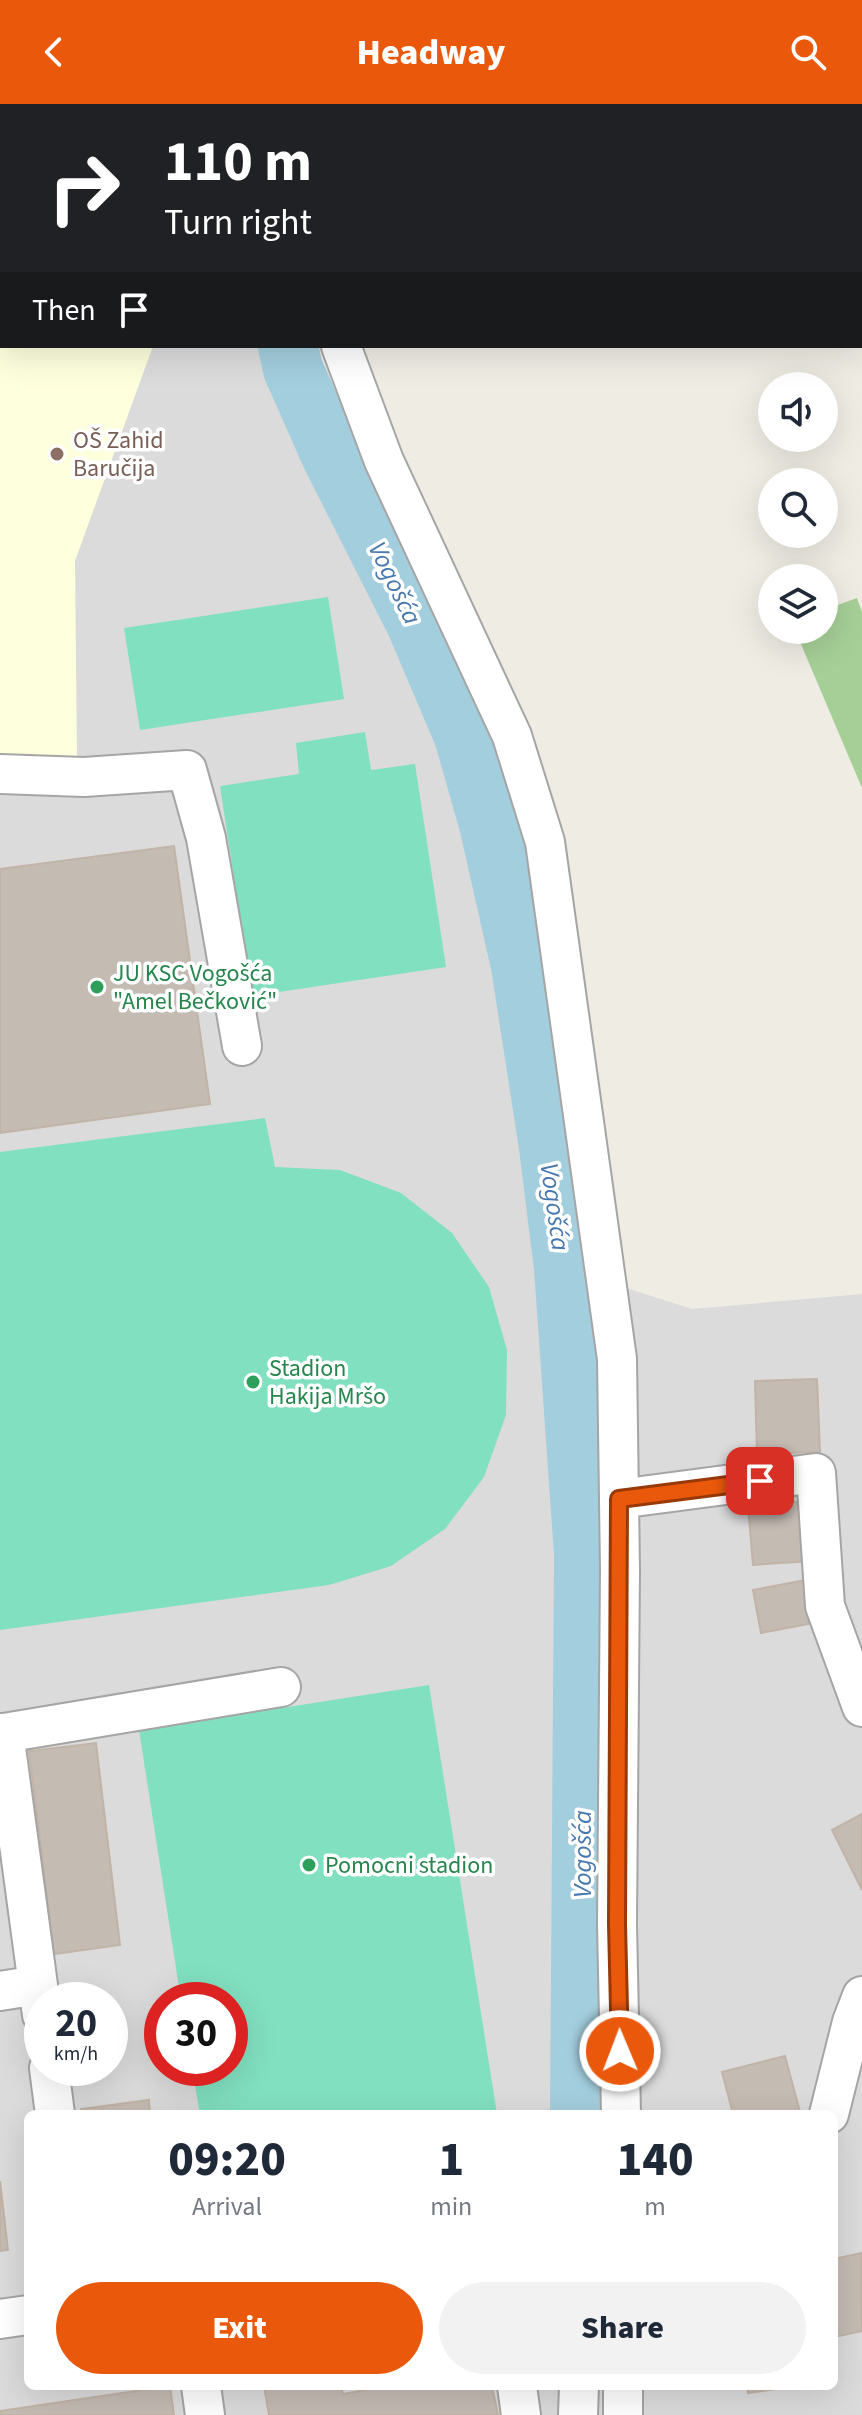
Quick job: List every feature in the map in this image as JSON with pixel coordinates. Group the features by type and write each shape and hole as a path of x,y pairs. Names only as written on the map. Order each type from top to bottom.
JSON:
{"street":[{"path":"342,348 384,461 512,736 545,842 617,1359 617,1924 621,2110"},
{"path":"0,774 84,777 187,770 206,838 242,1046"},
{"path":"619,1499 816,1473 825,1606 862,1707"},
{"path":"37,1982 2,1733 281,1687"},
{"path":"0,1991 24,1996"},
{"path":"830,2110 852,2022 862,1996"},
{"path":"51,2086 54,2110"},
{"path":"0,2319 24,2316"},
{"path":"202,2390 205,2415"},
{"path":"518,2390 521,2415"},
{"path":"578,2415 579,2390"},
{"path":"623,2390 623,2415"}],"shaded area":[{"path":"0,348 288,348 293,369 332,457 416,623 464,737 489,824 564,1268 692,1309 862,1294 862,2415 0,2415"},
{"name":"OŠ Zahid Baručija","path":"0,348 152,348 75,561 77,762 0,759"}],"green space":[{"path":"328,597 344,699 140,730 124,628"},
{"path":"857,598 862,612 862,788 801,644 838,644 838,605"},
{"name":"JU KSC Vogošća \"Amel Bečković\"","path":"365,732 371,770 415,764 446,967 252,996 220,786 299,774 296,743"},
{"name":"Stadion Hakija Mršo","path":"265,1118 275,1167 340,1170 401,1193 452,1233 489,1287 507,1350 506,1415 484,1477 445,1529 391,1566 329,1585 0,1630 0,1152"},
{"name":"Pomocni stadion","path":"429,1685 496,2110 199,2110 195,2086 248,2086 248,1982 178,1982 139,1730"}],"building":[{"name":"JU KSC Vogošća \"Amel Bečković\"","path":"174,846 210,1104 0,1133 0,869"},
{"path":"817,1379 820,1452 757,1454 755,1381"},
{"path":"805,1501 810,1561 753,1565 748,1506"},
{"path":"811,1579 819,1622 761,1633 753,1590"},
{"path":"96,1743 120,1945 54,1954 29,1751"},
{"path":"862,1814 862,1890 832,1830"},
{"path":"785,2056 799,2110 732,2110 722,2072"},
{"path":"149,2100 150,2110 81,2110"},
{"path":"0,2181 8,2250 0,2251"},
{"path":"861,2253 862,2331 838,2336 838,2258"},
{"path":"143,2390 171,2390 174,2415 0,2415 0,2411"},
{"path":"265,2390 342,2390 343,2394 366,2390 493,2390 498,2415 269,2415"}],"waterway":[{"name":"Vogošća","path":"288,348 293,369 332,457 416,623 464,736 489,824 521,966 564,1268 584,1554 580,2110"}],"place":[{"name":"OŠ Zahid Baručija","path":"57,454"},
{"name":"JU KSC Vogošća \"Amel Bečković\"","path":"97,987"},
{"name":"Stadion Hakija Mršo","path":"253,1382"},
{"name":"Pomocni stadion","path":"309,1865"}],"route":[{"path":"620,2051 617,1924 619,1499 760,1481"}]}
